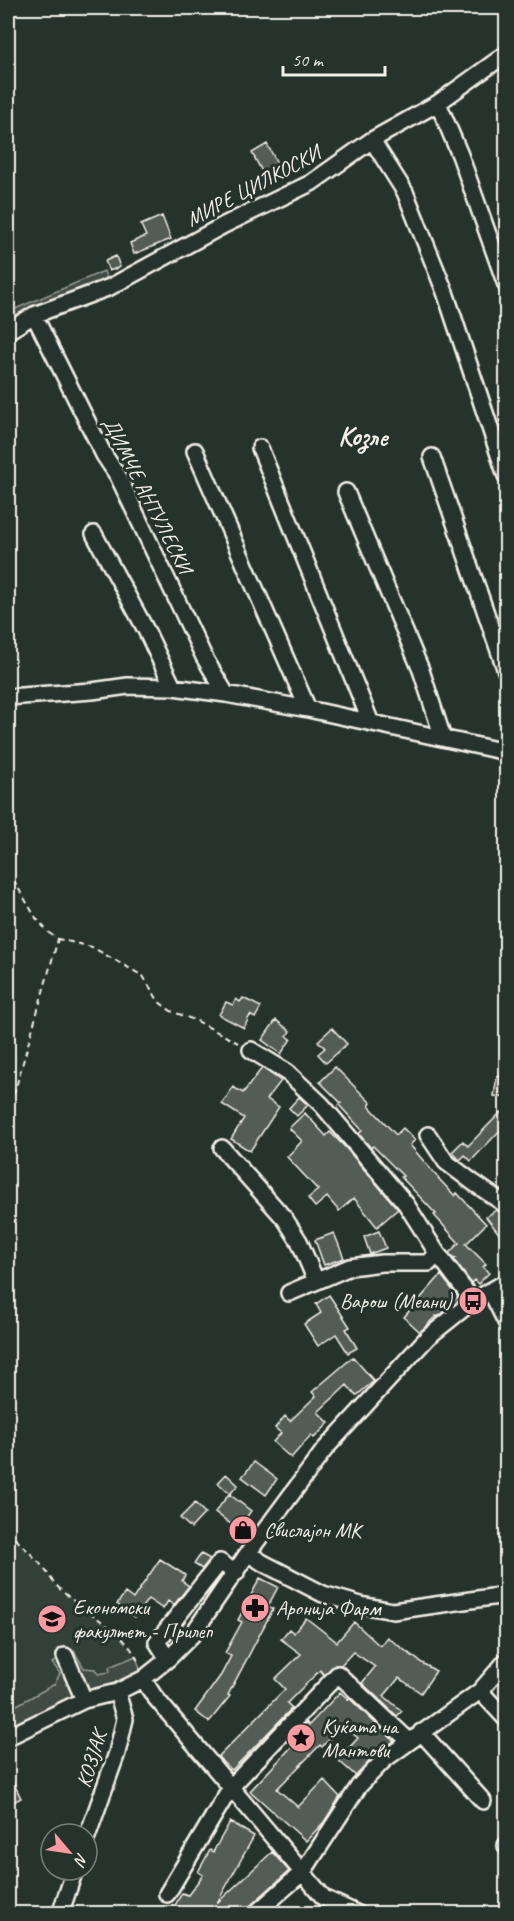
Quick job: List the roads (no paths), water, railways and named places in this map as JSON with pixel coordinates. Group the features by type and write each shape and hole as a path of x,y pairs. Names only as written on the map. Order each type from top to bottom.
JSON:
{"street":[{"name":"МИРЕ ЦИЛКОСКИ","path":"8,331 34,315 110,287 224,225 311,183 372,140 438,103 507,54"},
{"path":"438,103 460,155 507,285"},
{"path":"372,140 405,192 445,292 507,476"},
{"name":"ДИМЧЕ АНТУЛЕСКИ","path":"34,315 104,455 118,476 204,657 226,694"},
{"path":"260,448 371,723"},
{"path":"195,450 308,709"},
{"path":"432,457 507,671"},
{"path":"346,492 421,670 443,738"},
{"path":"94,534 147,632 172,687"},
{"path":"8,697 128,686 172,687 308,709 507,752"},
{"path":"251,1050 286,1072 322,1105 406,1204 437,1253 473,1302"},
{"path":"428,1135 446,1161 507,1205"},
{"path":"222,1148 285,1219 299,1241 316,1281"},
{"path":"289,1293 350,1267 382,1263 429,1263 437,1253"},
{"path":"8,1737 84,1700 117,1692 143,1679 168,1659 192,1635 248,1553 325,1449 428,1337 473,1302 507,1282"},
{"path":"491,1293 507,1322"},
{"path":"248,1553 323,1594 393,1611 507,1595"},
{"path":"168,1659 157,1642 220,1562 236,1573"},
{"path":"65,1656 84,1700"},
{"path":"255,1914 303,1872 359,1786 384,1760 480,1691 507,1661"},
{"path":"166,1894 231,1787 338,1674 415,1737 483,1801"},
{"path":"143,1679 154,1696 324,1898 358,1914"},
{"path":"480,1691 507,1719"},
{"name":"КОЗЈАК","path":"92,1822 117,1754 122,1730 124,1719 117,1692"},
{"path":"60,1914 71,1882"}],"place":[{"name":"Варош (Меани)","path":"473,1301"},
{"name":"Свислајон МК","path":"243,1530"},
{"name":"Аронија Фарм","path":"255,1608"},
{"name":"Економски факултет - Прилеп","path":"52,1619"},
{"name":"Куќата на Мантови","path":"301,1738"}],"district":[{"name":"Козле","path":"363,436"}]}
